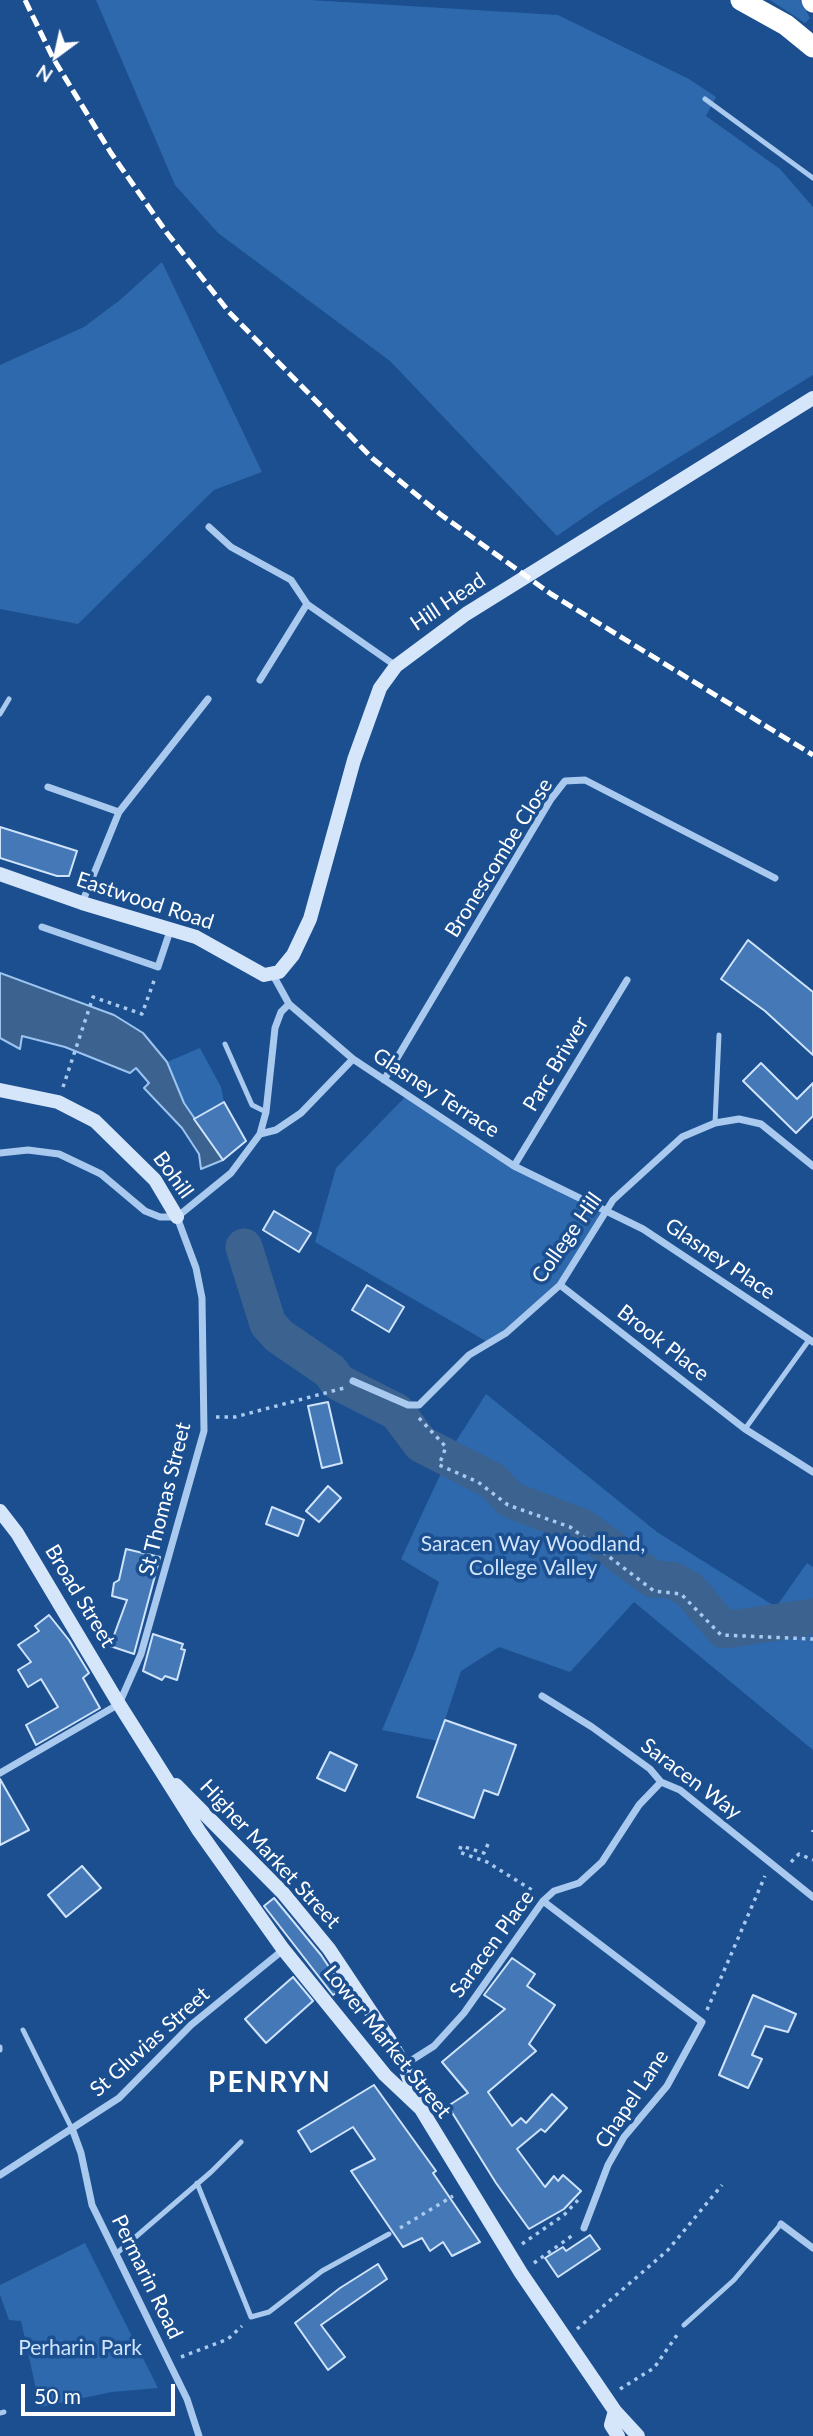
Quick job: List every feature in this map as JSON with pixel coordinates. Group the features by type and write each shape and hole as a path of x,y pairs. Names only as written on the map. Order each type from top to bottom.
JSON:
{"highway":[{"path":"741,0 786,25 813,47"}],"street":[{"name":"Hill Head","path":"273,975 289,961 310,919 354,760 380,688 396,666 421,645 509,586 813,398"},
{"path":"209,527 231,547 292,580 307,604 396,666"},
{"path":"260,680 307,604"},
{"path":"82,903 119,812 208,699"},
{"name":"Bronescombe Close","path":"384,1080 551,799 565,781 585,780 775,878"},
{"path":"48,787 119,812"},
{"name":"Eastwood Road","path":"0,874 82,903 171,927 220,948 264,975 273,975"},
{"path":"42,927 158,967 171,927"},
{"name":"Glasney Terrace","path":"273,975 289,1004 352,1059 514,1166 606,1209"},
{"name":"Parc Briwer","path":"514,1166 627,980"},
{"path":"177,1217 231,1173 260,1134 266,1112 275,1028 278,1016 289,1004"},
{"path":"260,1134 276,1130 301,1113 352,1059"},
{"name":"Bohill","path":"0,1090 58,1102 103,1128 155,1180 177,1217"},
{"name":"College Hill","path":"408,1405 419,1405 469,1354 506,1333 560,1285 606,1209 682,1137 715,1122 739,1119 761,1124 813,1166"},
{"name":"Bohill","path":"0,1153 28,1150 59,1154 101,1174 145,1211 160,1217 177,1217"},
{"name":"Glasney Place","path":"606,1209 643,1229 811,1341"},
{"name":"St Thomas Street","path":"119,1704 141,1654 204,1431 202,1298 196,1268 177,1217"},
{"name":"Brook Place","path":"560,1285 745,1429 813,1472"},
{"path":"353,1381 408,1405"},
{"name":"Broad Street","path":"0,1511 18,1533 119,1704"},
{"name":"Saracen Way","path":"542,1696 593,1727 650,1769 661,1782 680,1790 813,1897"},
{"path":"0,1773 119,1704"},
{"name":"Lower Market Street","path":"119,1704 199,1831 283,1949 385,2075 421,2109 521,2273 615,2411 638,2436"},
{"name":"Higher Market Street","path":"167,1777 212,1818 283,1893 329,1949 404,2065 421,2109"},
{"name":"Saracen Place","path":"404,2065 435,2046 464,2013 544,1900 591,1874 624,1832 650,1790 661,1782"},
{"path":"544,1900 702,2022"},
{"name":"St Gluvias Street","path":"0,2175 73,2131 119,2098 191,2025 283,1949"},
{"name":"Chapel Lane","path":"583,2228 608,2165 624,2137 667,2086 702,2022"},
{"name":"Permarin Road","path":"73,2131 92,2205 170,2362 187,2399 199,2436"},
{"path":"781,2224 813,2248"},
{"path":"615,2411 611,2425 618,2436"}],"lane":[{"path":"705,99 813,178"},
{"path":"0,714 9,699"},
{"path":"715,1122 719,1035"},
{"path":"225,1044 252,1105 266,1112"},
{"path":"745,1429 811,1341"},
{"path":"23,2030 73,2131"},
{"path":"117,2253 241,2141"},
{"path":"197,2183 251,2317 269,2312 322,2271 389,2234"},
{"path":"684,2325 734,2280 781,2224"}],"path":[{"path":"58,1102 93,997 142,1014 158,967"},
{"path":"204,1416 235,1417 340,1391"},
{"path":"408,1405 446,1447 439,1465 478,1482 508,1505 570,1527 654,1591 681,1594 721,1635 813,1639"},
{"path":"488,1844 484,1853 461,1846 459,1852 487,1862 544,1900"},
{"path":"781,1870 799,1854 813,1860"},
{"path":"702,2022 771,1862"},
{"path":"565,2339 668,2250 722,2185"},
{"path":"389,2234 469,2187"},
{"path":"509,2253 564,2215 583,2195 599,2189"},
{"path":"521,2273 583,2228"},
{"path":"170,2362 228,2339 251,2317"},
{"path":"606,2398 654,2368 684,2325"}],"green space":[{"path":"96,0 310,0 558,15 689,79 716,97 706,116 780,169 813,207 813,375 603,504 557,536 390,361 218,233 175,185"},
{"path":"770,0 800,0 810,18 805,23"},
{"path":"162,262 262,472 214,490 78,624 0,609 0,365 84,327 120,300"},
{"path":"200,1048 221,1087 224,1102 194,1119 184,1103 167,1062"},
{"path":"407,1095 514,1166 606,1209 560,1285 489,1343 315,1242 336,1168"},
{"name":"Saracen Way Woodland, College Valley","path":"486,1394 657,1532 776,1607 807,1563 813,1567 813,1750 634,1602 570,1672 499,1647 461,1671 438,1741 382,1730 415,1651 439,1582 401,1559 455,1443"},
{"name":"Perharin Park","path":"85,2243 158,2388 112,2392 40,2407 21,2321 9,2320 0,2295 0,2285"}],"shaded area":[{"path":"0,973 114,1015 143,1033 167,1062 184,1103 223,1160 201,1169 199,1154 182,1128 144,1088 149,1083 136,1068 130,1073 65,1047 22,1036 20,1049 0,1038"}],"building":[{"path":"0,827 77,851 69,876 57,876 0,858"},
{"path":"748,940 813,992 813,1055 765,1011 721,979"},
{"path":"761,1063 797,1099 813,1083 813,1116 796,1133 743,1081"},
{"path":"224,1102 246,1141 223,1160 194,1119"},
{"path":"274,1211 311,1233 299,1252 263,1230"},
{"path":"367,1285 404,1307 389,1332 352,1310"},
{"path":"328,1402 342,1463 322,1468 308,1406"},
{"path":"328,1486 341,1498 319,1522 306,1511"},
{"path":"272,1507 304,1520 298,1536 266,1524"},
{"path":"126,1549 160,1557 134,1654 110,1646 127,1600 112,1596 114,1583 119,1580"},
{"path":"49,1615 69,1640 89,1673 83,1678 100,1708 36,1745 26,1725 58,1707 41,1679 28,1687 18,1670 31,1662 18,1645 39,1631 35,1626"},
{"path":"153,1634 183,1644 181,1649 185,1650 177,1680 165,1676 162,1680 143,1671"},
{"path":"445,1720 516,1745 498,1795 484,1790 474,1818 417,1797"},
{"path":"330,1752 357,1765 345,1791 317,1778"},
{"path":"0,1779 29,1830 0,1845"},
{"path":"82,1866 101,1888 66,1917 48,1895"},
{"path":"274,1898 321,1955 343,1988 333,1995 264,1906"},
{"path":"512,1958 535,1974 527,1986 555,2005 529,2044 536,2051 488,2092 512,2126 521,2118 526,2123 552,2094 567,2108 545,2132 541,2129 517,2149 545,2187 554,2176 558,2181 563,2175 581,2191 564,2209 529,2229 496,2183 448,2106 468,2093 442,2062 505,2009 484,1995"},
{"path":"293,1977 313,2001 266,2043 245,2019"},
{"path":"753,1995 796,2014 788,2032 765,2026 752,2055 762,2059 748,2088 719,2075"},
{"path":"374,2085 436,2171 433,2173 480,2242 452,2256 443,2242 430,2251 422,2238 403,2247 351,2171 375,2159 353,2127 311,2152 298,2131"},
{"path":"590,2235 600,2249 558,2277 545,2258 563,2247 566,2251"},
{"path":"378,2264 387,2279 321,2325 345,2357 328,2370 295,2323 340,2288"}],"waterway":[{"path":"244,1247 268,1324 279,1336 330,1371 338,1382 397,1412 421,1444 493,1481 511,1500 582,1527 653,1579 672,1580 690,1590 724,1630 813,1617"}],"railway":[{"path":"25,0 53,58 111,153 167,233 229,312 372,458 440,514 551,594 813,755"}],"district":[{"name":"PENRYN","path":"270,2083"}]}
